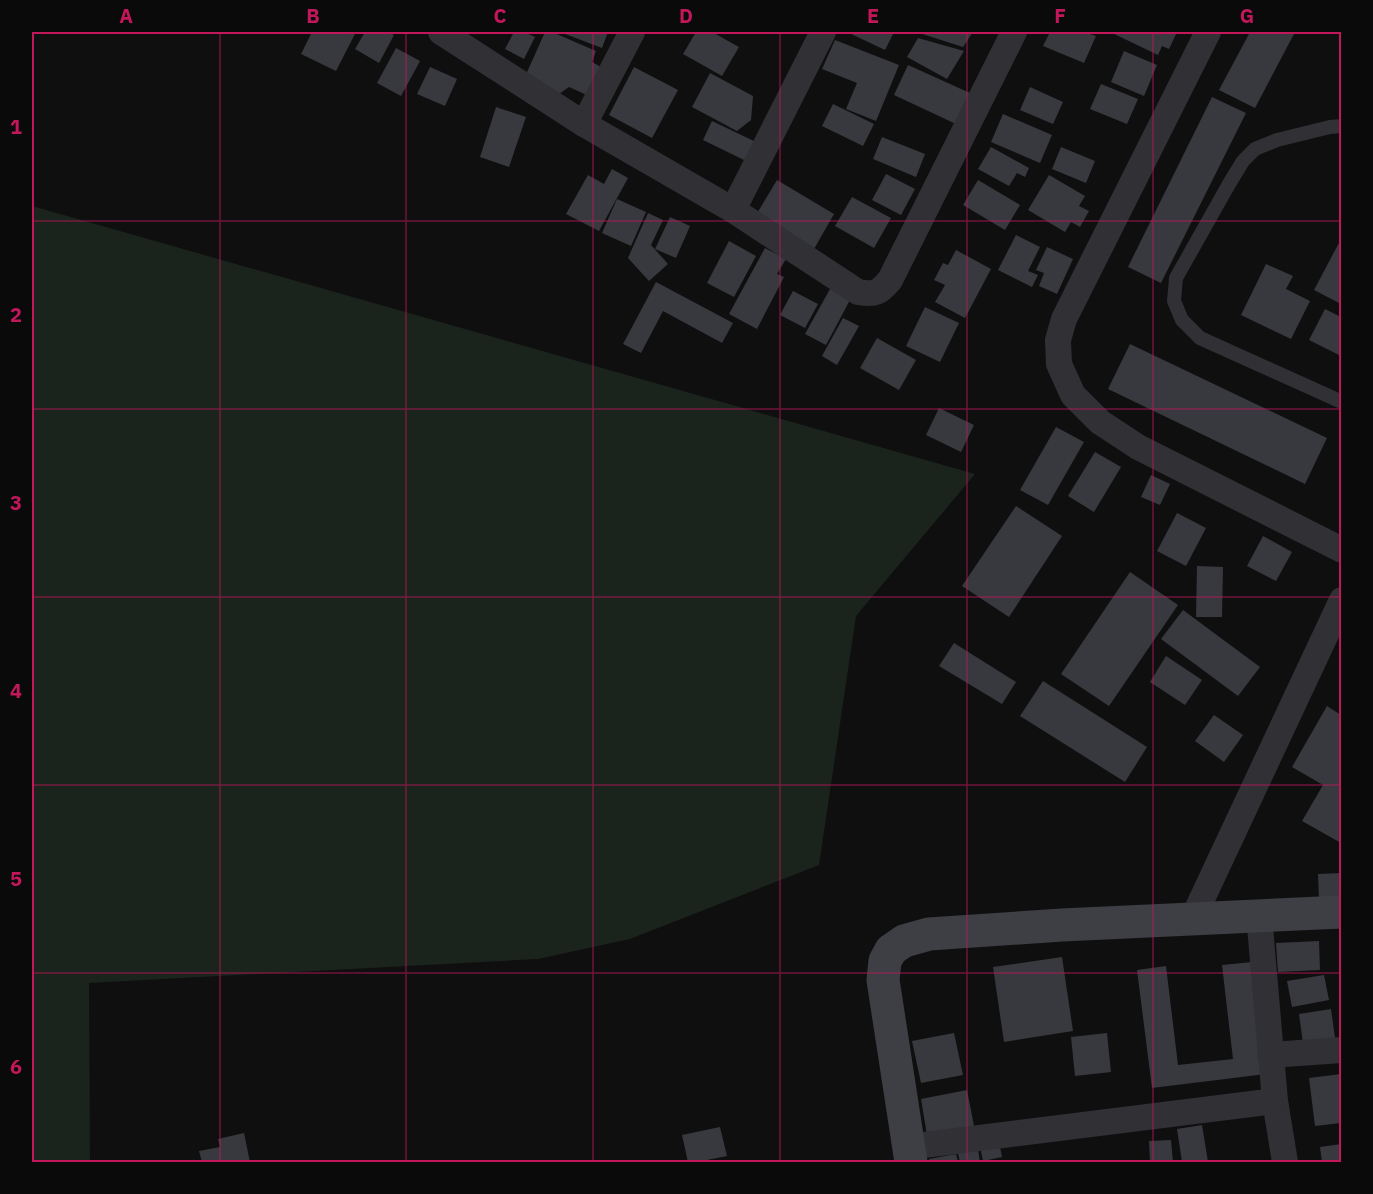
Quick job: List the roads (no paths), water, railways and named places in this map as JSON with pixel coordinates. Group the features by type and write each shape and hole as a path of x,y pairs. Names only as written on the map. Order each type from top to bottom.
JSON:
{"street":[{"path":"584,124 632,32"},
{"path":"733,210 823,32"},
{"path":"450,34 584,124 733,210 858,292 871,294 882,290 890,280 1014,32"},
{"path":"1208,32 1064,319 1058,340 1059,364 1073,395 1100,422 1138,447 1341,550"},
{"path":"1193,918 1341,600"},
{"path":"1275,1101 910,1155 883,980 885,961 891,950 904,941 929,934 1193,918 1341,912"},
{"path":"1258,915 1275,1101 1285,1162"},
{"path":"1270,1055 1341,1050"}],"lane":[{"path":"1341,126 1276,140 1255,149 1243,162 1229,184 1176,278 1174,301 1182,320 1200,338 1341,402"}]}
